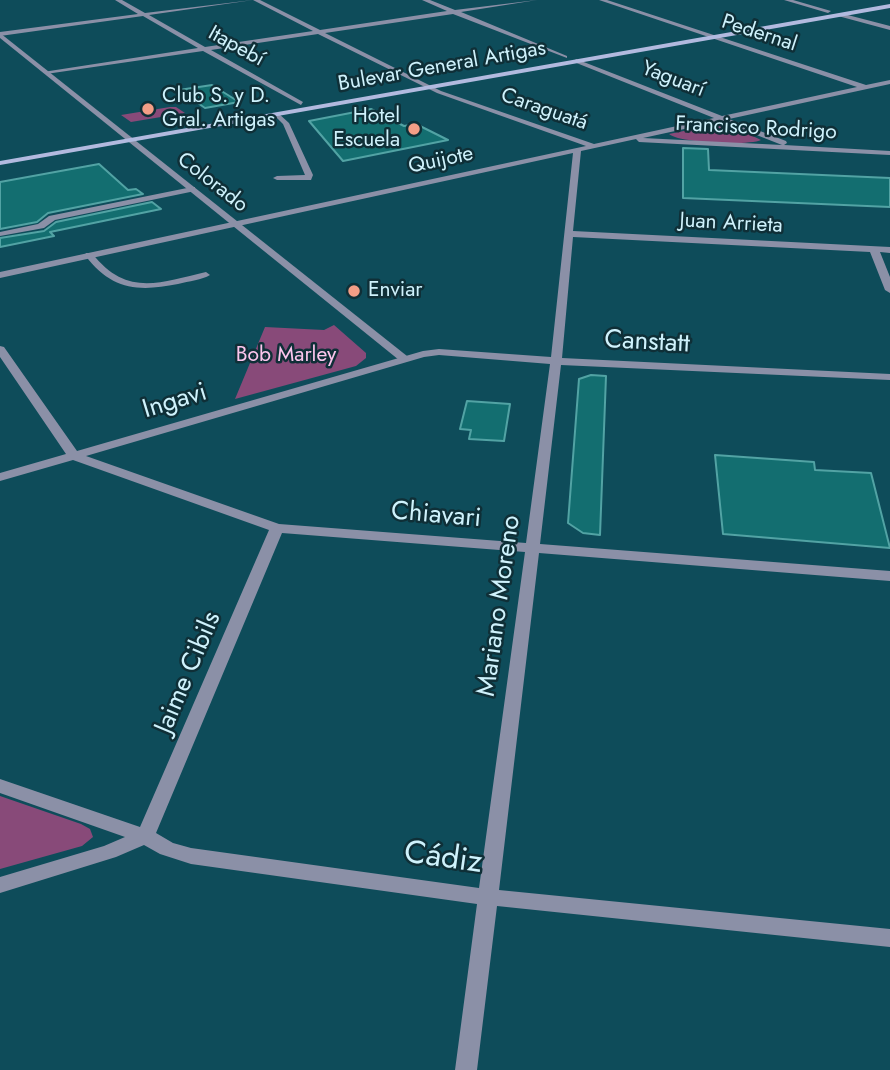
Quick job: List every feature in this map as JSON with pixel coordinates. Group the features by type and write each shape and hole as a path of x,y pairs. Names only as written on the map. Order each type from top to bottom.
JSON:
{"main road":[{"name":"Bulevar General Artigas","path":"0,163 301,103 890,0"},
{"name":"Bulevar General Artigas","path":"0,155 276,114 890,6"}],"street":[{"name":"Itapebí","path":"118,0 301,103"},
{"path":"0,34 250,0"},
{"name":"Caraguatá","path":"256,0 429,87 585,147"},
{"path":"425,0 565,57"},
{"path":"46,72 534,0"},
{"name":"Pedernal","path":"602,0 866,87"},
{"path":"787,0 828,11"},
{"path":"840,15 890,28"},
{"name":"Colorado","path":"0,34 403,358"},
{"name":"Yaguarí","path":"576,61 795,148"},
{"name":"Quijote","path":"0,275 890,82"},
{"path":"866,87 890,88"},
{"name":"Francisco Rodrigo","path":"620,139 890,153"},
{"name":"Mariano Moreno","path":"466,1070 570,234 585,147"},
{"name":"Juan Arrieta","path":"570,234 890,250"},
{"path":"874,249 890,290"},
{"path":"0,349 74,456"},
{"name":"Canstatt","path":"403,358 439,352 556,361 890,377"},
{"name":"Ingavi","path":"0,477 403,358"},
{"name":"Chiavari","path":"74,456 277,528 890,576"},
{"name":"Jaime Cibils","path":"145,836 277,528"},
{"name":"Cádiz","path":"0,786 145,836 167,849 191,856 486,897 890,939"},
{"path":"0,885 109,852 145,836"}],"lane":[{"path":"276,114 286,124 309,175 308,178 302,179 277,177"},
{"path":"0,234 41,226 52,218 192,189"},
{"path":"89,255 96,267 110,278 134,285 154,286 206,275"}],"green space":[{"path":"176,107 185,113 131,122 121,115"},
{"path":"718,124 734,127 761,140 714,143 686,140 669,134"},
{"name":"Bob Marley","path":"334,325 366,353 366,358 356,366 235,399 265,327 324,330"},
{"path":"0,796 81,824 90,829 93,837 82,846 0,869"}],"building":[{"path":"212,85 239,102 205,108 179,90"},
{"path":"371,109 404,126 416,124 448,140 343,161 309,121"},
{"path":"683,148 708,149 709,170 890,178 890,207 683,198"},
{"path":"99,164 128,190 136,189 143,194 48,213 37,222 0,229 0,182"},
{"path":"152,202 161,209 50,232 54,236 0,247 0,238 44,231 56,222"},
{"path":"591,375 606,376 600,535 583,533 568,523 579,379"},
{"path":"467,401 510,404 504,441 469,439 471,430 460,429"},
{"path":"715,455 814,462 815,470 871,473 890,548 723,534"}],"place":[{"name":"Club S. y D. Gral. Artigas","path":"148,109"},
{"name":"Hotel Escuela","path":"414,129"},
{"name":"Enviar","path":"354,291"}]}
